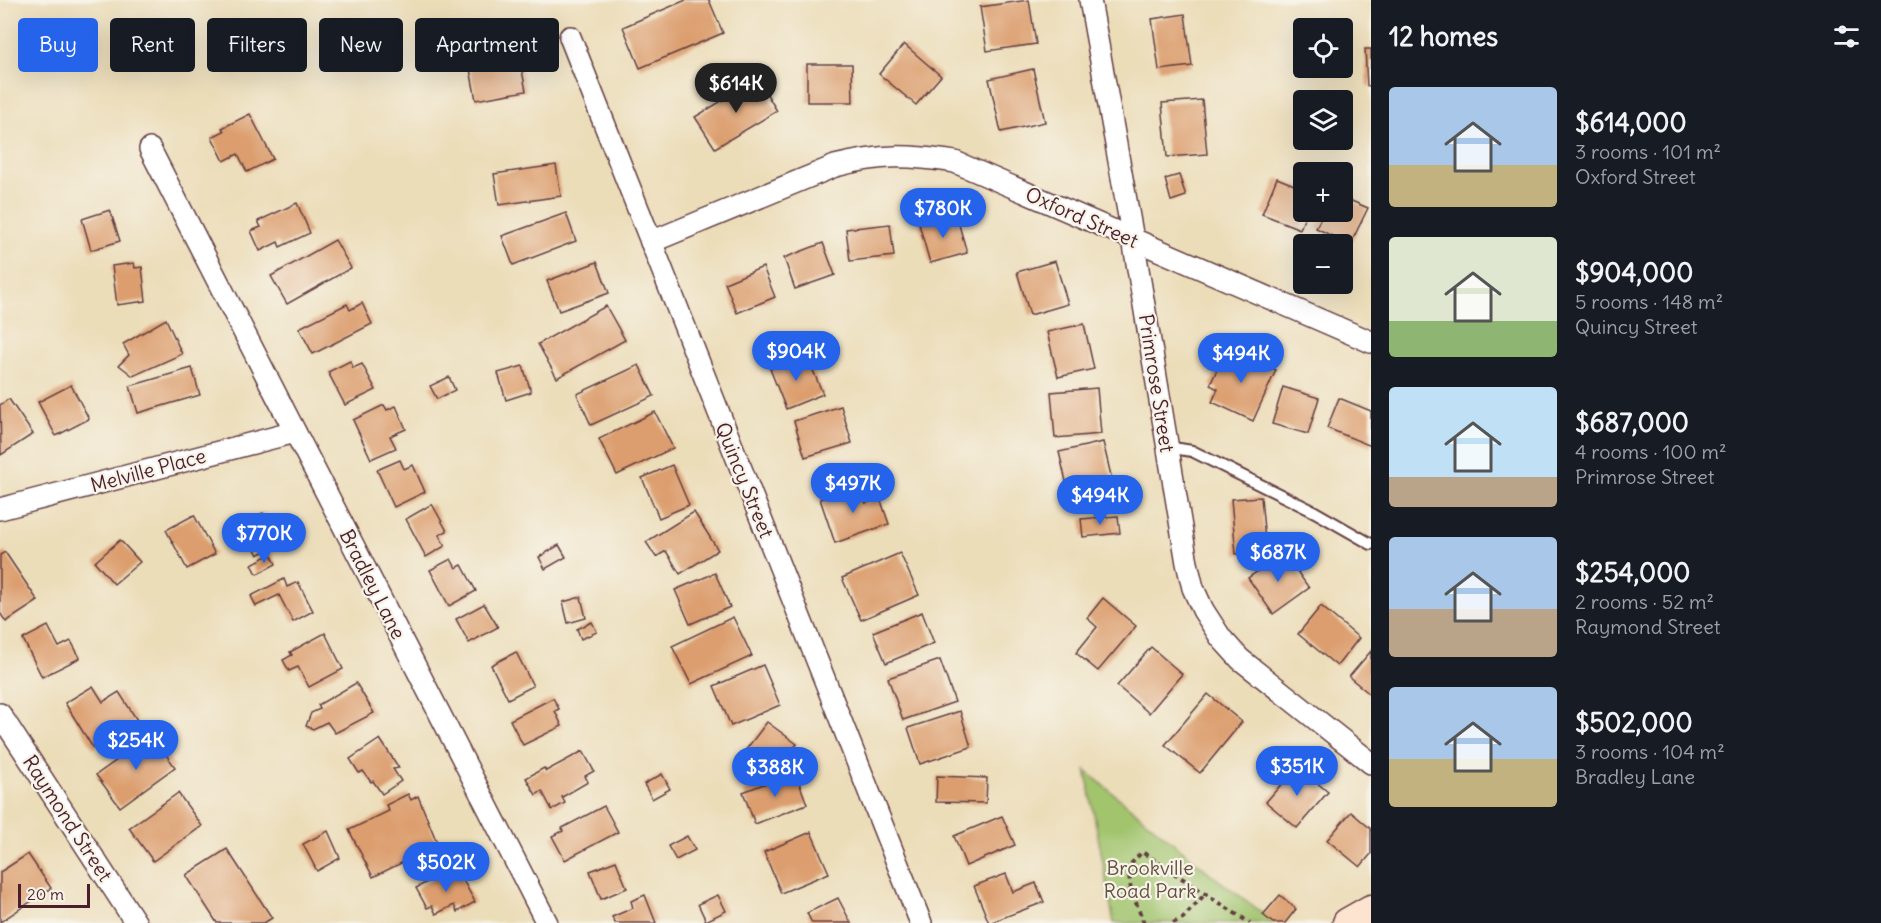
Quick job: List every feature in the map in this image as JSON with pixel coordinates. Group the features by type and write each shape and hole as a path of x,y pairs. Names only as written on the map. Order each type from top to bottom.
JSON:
{"main road":[{"path":"1348,923 1371,910"}],"street":[{"name":"Primrose Street","path":"1090,0 1187,563 1194,588 1213,627 1240,659 1371,764"},
{"name":"Quincy Street","path":"570,37 921,923"},
{"name":"Bradley Lane","path":"150,149 547,923"},
{"name":"Oxford Street","path":"651,242 835,166 867,158 896,155 955,162 1371,342"},
{"name":"Melville Place","path":"0,509 295,432"},
{"name":"Raymond Street","path":"0,714 136,923"}],"lane":[{"path":"1167,447 1192,451 1315,512 1371,544"}],"path":[{"path":"1144,923 1131,890 1128,867 1142,852 1250,923"},
{"path":"1173,923 1183,918 1206,893"}],"green space":[{"name":"Brookville Road Park","path":"1086,771 1216,878 1276,923 1114,923"}],"building":[{"path":"686,0 709,0 723,33 640,68 623,27"},
{"path":"1029,0 1036,44 987,51 980,7"},
{"path":"1185,14 1192,66 1159,70 1152,19"},
{"path":"904,44 941,76 916,105 879,74"},
{"path":"1365,49 1371,49 1371,86 1367,86"},
{"path":"807,64 852,64 853,102 807,102"},
{"path":"1033,69 1045,122 1001,132 989,79"},
{"path":"471,72 522,72 526,91 476,100"},
{"path":"758,79 777,111 715,148 695,117"},
{"path":"1202,100 1207,154 1167,157 1162,103"},
{"path":"250,114 273,159 247,172 238,154 224,161 212,137 224,131 222,128"},
{"path":"556,165 561,196 499,205 494,174"},
{"path":"1179,175 1186,196 1171,201 1165,179"},
{"path":"1277,178 1293,185 1293,222 1303,222 1300,229 1262,214"},
{"path":"1353,202 1368,208 1353,239 1353,234 1328,234 1316,228 1319,222 1353,222"},
{"path":"297,203 310,233 280,247 278,242 260,251 251,231 261,227 258,221"},
{"path":"110,210 120,241 91,250 82,219"},
{"path":"566,213 576,241 513,265 502,236"},
{"path":"956,214 967,253 930,263 919,224"},
{"path":"890,224 894,256 850,261 846,229"},
{"path":"335,240 351,268 287,304 271,276"},
{"path":"823,243 835,275 795,289 784,258"},
{"path":"1055,261 1068,304 1030,315 1017,272"},
{"path":"597,262 609,293 559,311 547,281"},
{"path":"134,263 135,268 142,267 146,301 117,305 112,266"},
{"path":"763,267 775,297 737,313 725,283"},
{"path":"362,303 372,324 313,354 299,328 347,304 350,310"},
{"path":"606,306 625,340 557,378 538,344"},
{"path":"166,319 182,354 133,376 119,365 129,355 123,344"},
{"path":"1084,324 1094,369 1058,377 1047,332"},
{"path":"1227,348 1276,370 1253,421 1212,402 1218,389 1210,385"},
{"path":"806,354 823,394 786,409 770,369"},
{"path":"350,361 353,368 362,364 376,390 345,405 328,372"},
{"path":"639,365 654,396 591,425 577,394"},
{"path":"523,366 531,392 506,400 498,373"},
{"path":"192,368 200,395 138,413 130,386"},
{"path":"449,377 455,390 437,399 430,386"},
{"path":"71,385 89,419 56,436 38,402"},
{"path":"1283,387 1319,398 1308,434 1272,424"},
{"path":"1097,388 1101,434 1055,438 1051,392"},
{"path":"1339,398 1371,411 1371,446 1327,428"},
{"path":"9,399 33,434 1,455 0,405"},
{"path":"384,405 387,410 396,406 406,429 390,436 396,448 371,459 353,420"},
{"path":"841,406 852,443 805,457 794,421"},
{"path":"655,412 673,448 617,475 599,439"},
{"path":"1103,442 1113,484 1069,494 1059,452"},
{"path":"400,460 404,469 413,465 425,492 394,507 377,470"},
{"path":"672,465 689,505 659,518 642,478"},
{"path":"860,486 866,503 880,498 889,524 835,543 820,499"},
{"path":"1261,497 1266,551 1236,554 1231,499"},
{"path":"432,504 447,531 439,535 445,546 426,557 406,519"},
{"path":"694,512 718,550 680,574 666,551 656,557 646,542"},
{"path":"263,513 279,544 258,555 242,524"},
{"path":"194,515 215,554 187,569 166,530"},
{"path":"1118,516 1120,533 1083,537 1081,519"},
{"path":"120,540 140,562 114,584 95,562"},
{"path":"559,545 566,557 545,569 539,557"},
{"path":"5,552 38,601 6,622 0,613 0,555"},
{"path":"900,553 919,595 861,620 842,578"},
{"path":"1284,553 1309,588 1273,614 1248,578"},
{"path":"271,554 276,564 257,574 252,564"},
{"path":"451,559 456,568 462,565 476,591 449,606 430,570"},
{"path":"715,573 730,607 690,624 675,590"},
{"path":"284,579 287,587 298,582 313,611 293,622 279,595 256,606 251,596"},
{"path":"581,597 586,618 568,623 563,602"},
{"path":"1103,598 1136,626 1098,671 1076,653 1097,627 1087,618"},
{"path":"484,604 498,627 469,643 456,619"},
{"path":"1321,606 1359,638 1337,666 1298,634"},
{"path":"922,612 934,643 886,663 873,632"},
{"path":"733,617 752,656 691,684 672,646"},
{"path":"592,622 597,632 581,639 577,629"},
{"path":"48,626 59,647 71,641 80,658 42,677 23,639"},
{"path":"325,633 343,669 309,687 298,667 289,671 283,660 292,655 290,652"},
{"path":"1151,647 1182,674 1149,713 1117,686"},
{"path":"1371,651 1371,695 1349,677"},
{"path":"516,652 533,686 508,699 491,665"},
{"path":"940,660 955,702 903,720 888,678"},
{"path":"763,665 780,705 731,726 714,686"},
{"path":"356,683 374,713 335,733 327,722 313,729 306,726 311,713 320,709 318,705"},
{"path":"93,686 103,702 119,692 137,720 93,748 65,703"},
{"path":"1208,694 1242,722 1200,773 1165,745"},
{"path":"553,698 559,709 555,711 562,726 523,745 510,720"},
{"path":"960,711 971,747 920,764 908,728"},
{"path":"767,722 797,744 765,780 738,760"},
{"path":"152,735 175,767 120,807 96,775"},
{"path":"380,739 399,768 393,769 401,781 382,794 363,771 359,773 350,759"},
{"path":"583,751 594,771 585,776 588,782 562,797 565,803 552,810 542,791 536,795 526,778 544,768 546,771"},
{"path":"1297,766 1328,792 1297,828 1266,802"},
{"path":"795,772 807,804 755,824 743,792"},
{"path":"662,774 670,789 652,799 644,784"},
{"path":"937,776 987,778 986,803 936,802"},
{"path":"178,793 202,826 153,861 129,828"},
{"path":"408,794 411,800 418,796 438,845 373,877 349,830 389,811 386,805"},
{"path":"604,806 618,832 565,860 552,836 563,831 562,828"},
{"path":"1351,812 1371,829 1371,854 1360,867 1327,840"},
{"path":"1002,816 1015,845 966,866 954,836"},
{"path":"328,831 340,858 317,871 303,844"},
{"path":"811,832 829,873 781,893 764,852"},
{"path":"687,836 695,850 676,860 668,846"},
{"path":"227,849 272,918 264,923 217,923 186,875"},
{"path":"28,854 51,888 0,922 0,872"},
{"path":"616,861 627,888 601,899 590,871"},
{"path":"451,869 453,873 458,871 475,902 457,912 454,905 436,914 432,906 427,908 416,888"},
{"path":"1006,874 1013,892 1036,883 1044,902 989,923 974,886"},
{"path":"645,895 656,923 615,923 612,917 633,908 631,901"},
{"path":"718,895 726,911 706,921 698,904"},
{"path":"1280,895 1296,909 1285,923 1273,923 1263,915"},
{"path":"838,898 851,923 812,923 807,913"}]}
